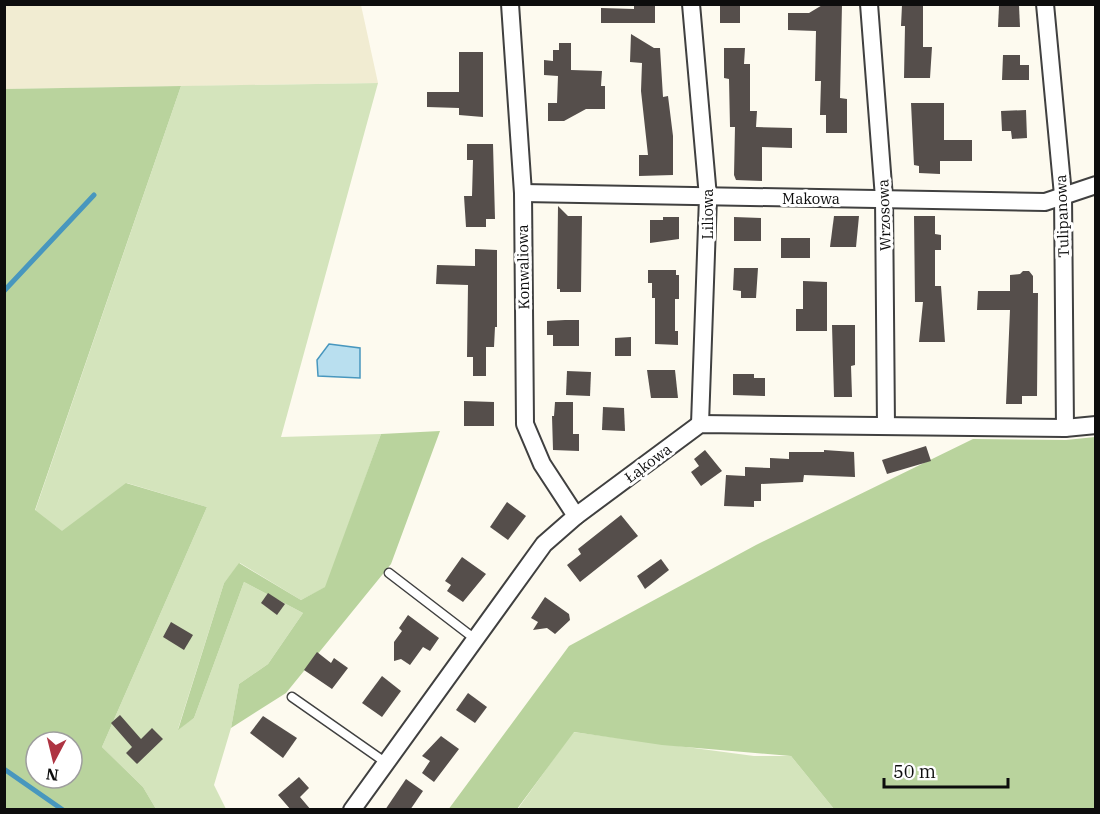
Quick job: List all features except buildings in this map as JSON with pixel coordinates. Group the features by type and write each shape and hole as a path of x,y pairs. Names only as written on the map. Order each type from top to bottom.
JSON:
{"street":[{"name":"Konwaliowa","path":"510,4 523,193 525,424 542,464 576,516"},
{"name":"Liliowa","path":"691,4 708,197 700,424"},
{"name":"Wrzosowa","path":"869,4 884,198 886,426"},
{"name":"Tulipanowa","path":"1045,4 1063,195 1065,428"},
{"name":"Makowa","path":"523,193 1046,202 1095,185"},
{"name":"Łąkowa","path":"352,810 544,544 576,516 700,424"},
{"path":"700,424 1065,428 1095,425"}],"lane":[{"path":"389,573 475,639"},
{"path":"292,698 385,762"}],"shaded area":[{"path":"4,5 361,5 378,83 5,89"}],"green space":[{"path":"378,83 281,437 381,434 326,587 301,600 240,563 224,583 178,729 194,718 244,582 303,613 268,664 239,684 231,728 214,785 226,809 156,809 143,787 102,747 207,507 127,483 62,532 35,511 181,86"},
{"path":"181,86 35,510 62,531 126,483 207,507 102,747 143,787 156,809 5,809 4,89"},
{"path":"440,431 391,564 286,693 231,728 239,684 268,664 303,613 244,582 194,718 178,730 224,583 239,563 301,600 325,587 381,434"},
{"path":"1095,437 1095,809 834,809 791,756 662,745 574,732 517,809 448,810 569,646 756,545 973,439 1066,440"},
{"path":"573,732 754,756 791,756 834,809 517,810"}],"water":[{"path":"329,344 360,348 360,378 318,376 317,360"}],"waterway":[{"path":"4,291 94,195"},
{"path":"4,769 63,810"}]}
